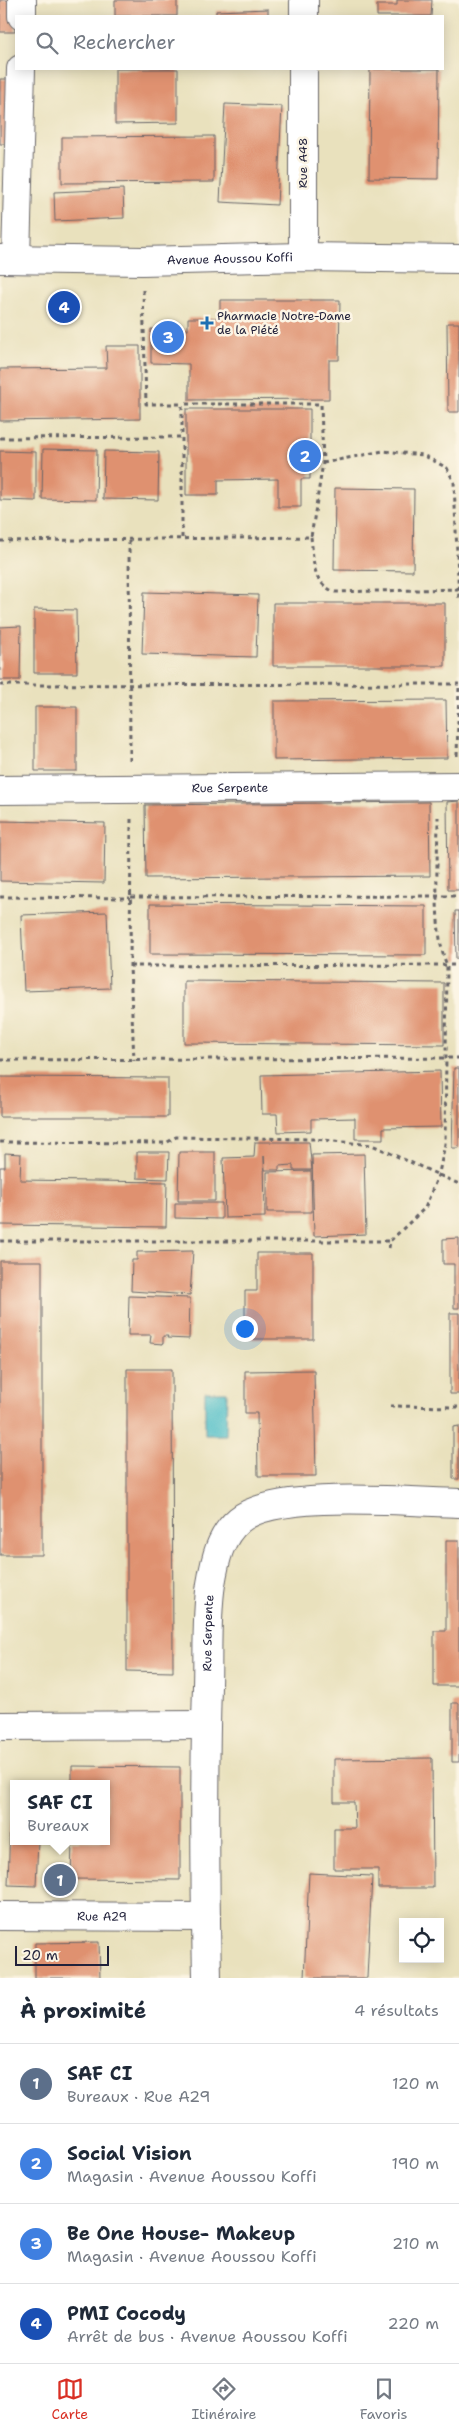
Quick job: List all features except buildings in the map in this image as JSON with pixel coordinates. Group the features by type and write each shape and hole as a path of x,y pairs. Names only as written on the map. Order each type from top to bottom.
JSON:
{"street":[{"path":"22,0 22,15"},
{"path":"304,0 304,15"},
{"path":"8,259 21,70"},
{"name":"Rue A48","path":"303,70 303,257"},
{"name":"Avenue Aoussou Koffi","path":"8,259 142,261 303,257 459,259"},
{"name":"Rue Serpente","path":"0,790 457,786"},
{"name":"Rue Serpente","path":"207,1978 206,1725 210,1586 217,1555 224,1536 240,1519 263,1507 302,1500 459,1503"},
{"path":"0,1726 206,1725"},
{"name":"Rue A29","path":"0,1916 206,1917"}],"path":[{"path":"142,261 146,404 321,404 323,463 311,538 316,576 325,588 335,592 459,589"},
{"path":"182,404 182,541"},
{"path":"0,438 182,438"},
{"path":"323,463 383,451 423,455 447,468 454,482 459,601"},
{"path":"0,541 182,541 311,538"},
{"path":"0,685 459,685 457,786 438,802 438,896 441,952 447,965 444,1144 439,1173 425,1208 390,1241 388,1248"},
{"path":"0,897 459,896"},
{"path":"130,966 459,965"},
{"path":"0,1060 459,1058"},
{"path":"0,1142 166,1143 176,1137 314,1139 372,1145 439,1173 459,1184"},
{"path":"0,1241 390,1241"},
{"path":"390,1406 458,1407"}],"water":[{"path":"205,1392 227,1392 226,1435 205,1435"}],"place":[{"name":"PMI Cocody","path":"64,307"},
{"name":"Pharmacie Notre-Dame de la Piété","path":"207,323"},
{"name":"Be One House- Makeup","path":"168,337"},
{"name":"Social Vision","path":"305,456"},
{"name":"SAF CI","path":"60,1880"}]}
